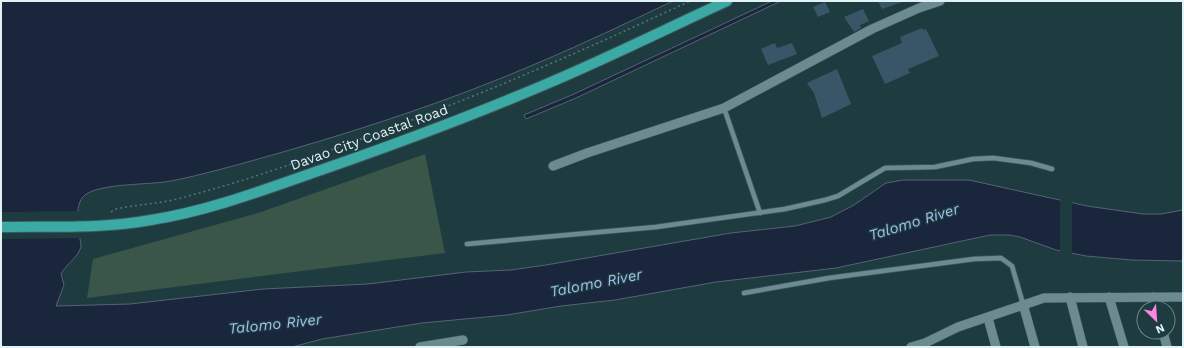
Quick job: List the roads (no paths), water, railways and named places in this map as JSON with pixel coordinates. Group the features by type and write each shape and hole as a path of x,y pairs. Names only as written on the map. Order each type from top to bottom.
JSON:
{"main road":[{"name":"Davao City Coastal Road","path":"1,227 102,225 152,220 189,212 258,192 437,128 544,85 727,1"}],"street":[{"path":"553,166 587,153 724,108 872,29 940,1"},
{"path":"1070,297 1083,347"},
{"path":"1109,297 1124,347"},
{"path":"911,347 925,343 958,327 1044,298 1183,297"},
{"path":"1023,304 1034,347"},
{"path":"988,318 996,347"},
{"path":"420,347 463,340"}],"lane":[{"path":"724,108 760,213"},
{"path":"467,244 577,236 760,213 825,200 855,187 885,168 935,167 973,159 993,158 1031,163 1052,169"},
{"path":"744,292 829,278 996,258 1007,261 1012,266 1023,304"}],"water":[{"name":"Talomo River","path":"1,1 673,1 574,47 501,78 461,94 380,122 299,147 194,176 171,181 114,186 92,191 85,195 79,205 78,220 81,247 77,255 61,274 64,285 56,306 130,304 263,289 368,284 466,272 511,270 546,265 731,233 795,226 831,217 854,205 886,183 903,180 969,180 1087,206 1143,214 1161,214 1183,210 1183,261 1132,260 1086,256 1056,250 1020,237 1009,235 990,235 836,268 716,282 615,300 561,306 507,315 422,323 322,339 292,347 1,347"},
{"path":"772,1 781,1 576,98 526,119 524,115 574,94"}]}
